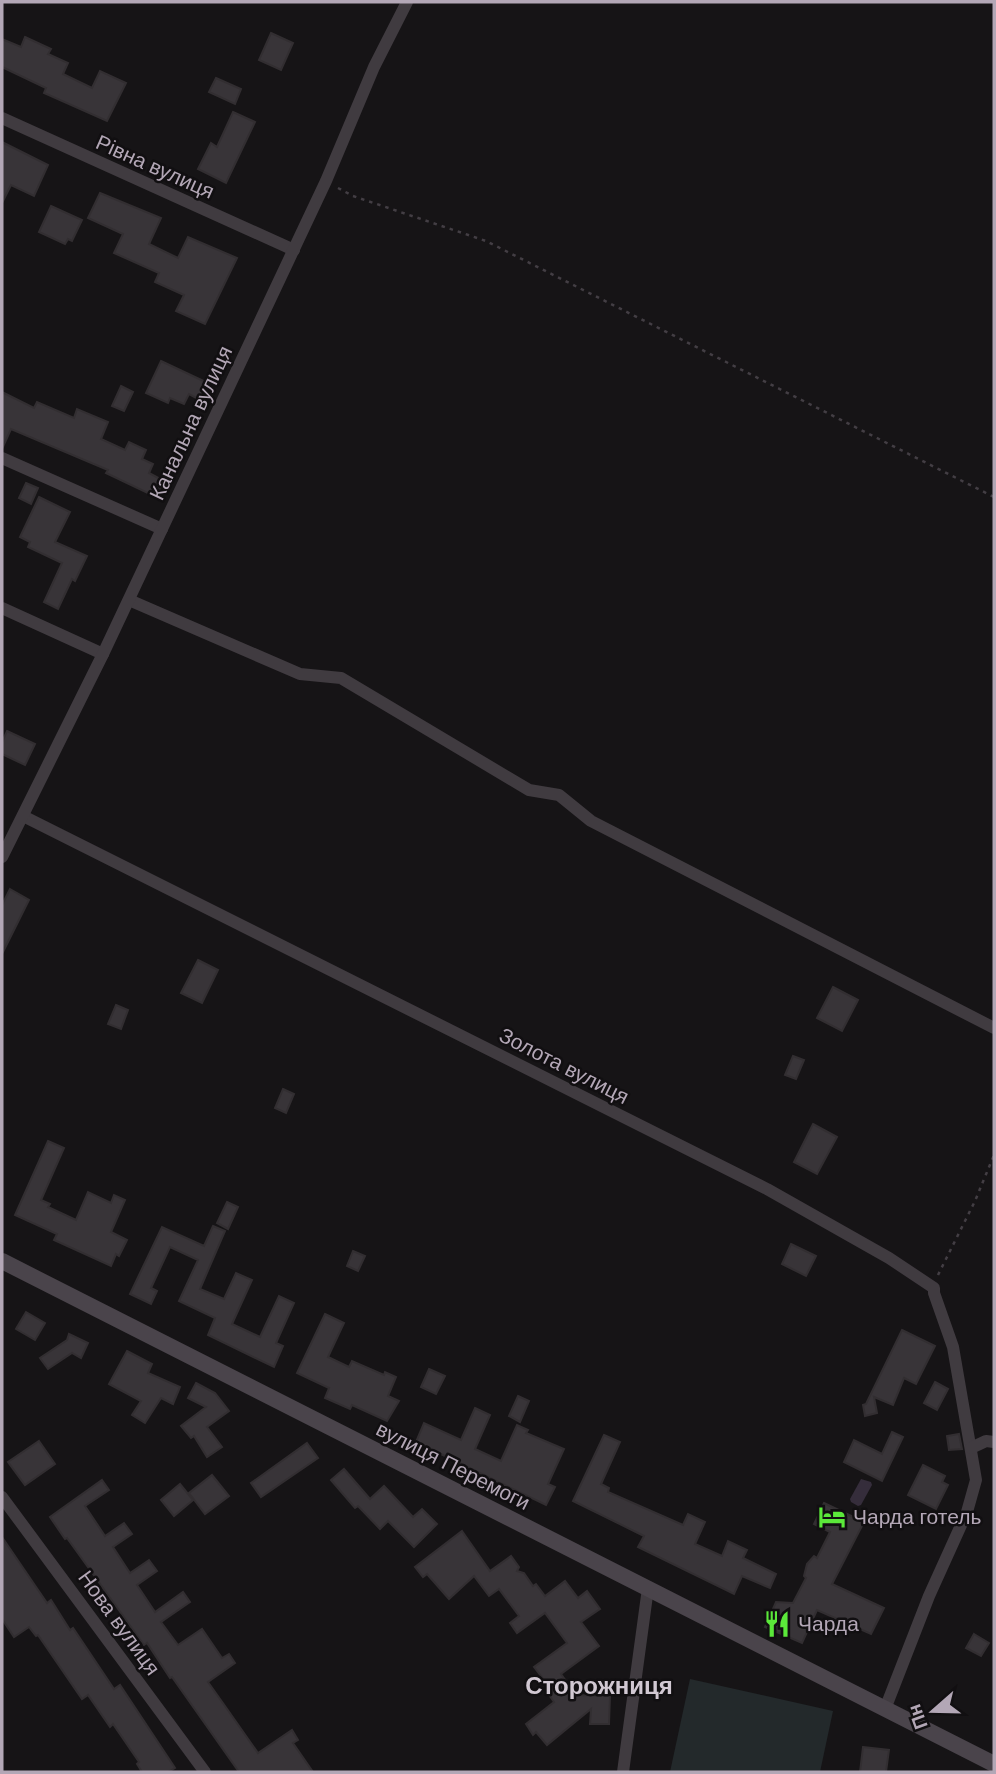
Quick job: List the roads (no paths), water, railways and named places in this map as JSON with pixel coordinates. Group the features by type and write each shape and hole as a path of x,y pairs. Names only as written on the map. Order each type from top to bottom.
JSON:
{"street":[{"name":"Канальна вулиця","path":"2,858 129,600 326,181 374,67 407,2"},
{"name":"Рівна вулиця","path":"2,118 294,250"},
{"path":"2,458 162,530"},
{"path":"129,600 300,674 341,678 528,790 559,795 591,821 994,1028"},
{"path":"2,608 103,654"},
{"name":"Золота вулиця","path":"23,816 767,1189 889,1258 934,1287 953,1347 971,1448"},
{"name":"вулиця Перемоги","path":"2,1261 994,1765"},
{"path":"884,1709 929,1596 967,1511 976,1480 971,1448 986,1441 994,1442"},
{"name":"Нова вулиця","path":"2,1497 205,1772"},
{"path":"622,1772 648,1588"}],"place":[{"name":"Чарда готель","path":"832,1517"},
{"name":"Чарда","path":"777,1624"}],"district":[{"name":"Сторожниця","path":"599,1685"}]}
